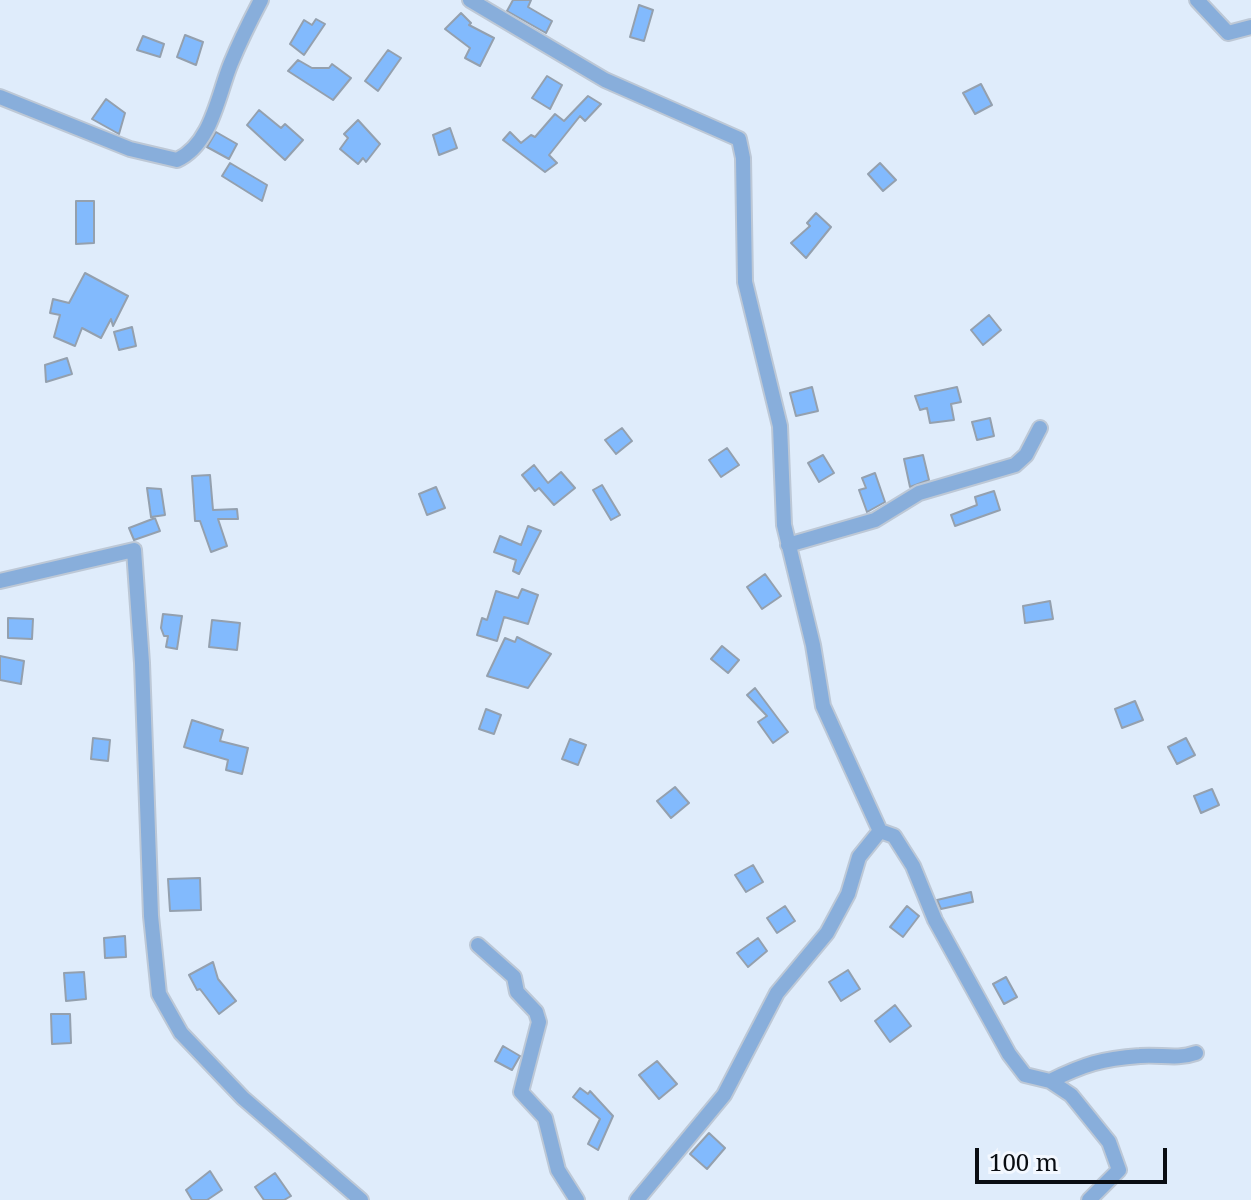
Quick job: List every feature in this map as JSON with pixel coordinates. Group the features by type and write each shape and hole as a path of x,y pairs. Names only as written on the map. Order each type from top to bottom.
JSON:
{"street":[{"path":"0,97 130,149 177,160 189,152 208,126 238,44 261,0"},
{"path":"470,0 605,80 739,139 743,158 745,282 780,426 780,483 788,545 813,645 823,706 880,831 894,836 913,866 935,920 1009,1054 1025,1075 1050,1081 1085,1110 1095,1129 1109,1142 1119,1170 1089,1200"},
{"path":"1197,0 1228,33 1251,27"},
{"path":"788,545 875,520 919,493 1015,465 1026,455 1040,428"},
{"path":"0,581 134,550 142,663 151,916 159,994 181,1033 243,1098 361,1200"},
{"path":"637,1200 724,1095 777,993 827,933 848,894 859,857 880,831"},
{"path":"478,945 514,977 517,992 536,1012 539,1022 536,1044 521,1092 545,1118 558,1170 577,1200"},
{"path":"1050,1081 1100,1059 1141,1056 1167,1059 1196,1053"}],"building":[{"path":"513,0 531,0 528,7 552,21 546,33 507,11"},
{"path":"639,5 653,10 644,41 630,37"},
{"path":"461,13 471,23 469,25 494,38 480,66 465,58 470,48 445,29"},
{"path":"316,19 325,24 304,55 290,44 304,20 312,25"},
{"path":"185,35 203,42 196,65 177,57"},
{"path":"143,36 164,44 160,57 137,50"},
{"path":"388,50 401,58 378,91 365,81"},
{"path":"298,60 312,68 329,68 332,64 351,78 333,100 288,71"},
{"path":"547,76 562,85 550,109 532,98"},
{"path":"981,84 992,105 975,114 963,93"},
{"path":"588,96 601,104 585,121 580,116 549,155 557,163 545,172 503,140 510,132 521,143 531,135 535,137 555,114 564,121"},
{"path":"106,99 125,113 119,134 92,119"},
{"path":"259,110 281,128 285,124 303,140 285,160 247,125"},
{"path":"358,120 380,144 366,162 363,158 358,164 340,149 348,138 344,134"},
{"path":"450,128 457,148 439,155 433,135"},
{"path":"216,132 237,144 229,159 207,147"},
{"path":"230,163 267,185 262,201 222,176"},
{"path":"880,163 896,180 883,191 868,174"},
{"path":"76,201 94,201 94,243 76,244"},
{"path":"816,213 831,227 806,258 791,243 810,226 807,223"},
{"path":"85,273 128,296 113,326 111,319 101,338 82,328 75,346 54,337 60,315 50,313 53,299 69,303"},
{"path":"989,315 1001,330 983,345 971,330"},
{"path":"132,327 136,346 119,350 114,332"},
{"path":"67,358 72,374 46,382 45,365"},
{"path":"812,387 818,411 796,416 790,393"},
{"path":"957,387 961,402 951,404 954,420 930,423 927,408 920,410 915,396"},
{"path":"990,418 994,436 977,440 972,422"},
{"path":"622,428 632,441 616,454 605,440"},
{"path":"727,448 739,465 721,477 709,460"},
{"path":"823,455 834,473 819,482 808,463"},
{"path":"923,455 929,480 910,487 904,459"},
{"path":"534,465 548,483 561,472 575,488 554,505 539,488 535,491 522,475"},
{"path":"875,473 885,502 867,512 859,490 866,488 862,478"},
{"path":"210,475 213,510 237,509 238,519 218,519 227,546 211,552 200,521 195,521 192,476"},
{"path":"602,485 620,515 611,520 593,490"},
{"path":"436,487 445,508 427,515 419,494"},
{"path":"147,488 161,489 165,515 151,517"},
{"path":"994,491 1000,510 955,526 951,515 977,505 975,497"},
{"path":"155,518 160,531 134,540 129,528"},
{"path":"528,526 541,531 519,574 513,571 516,560 494,552 500,536 521,545"},
{"path":"765,574 781,596 762,609 747,587"},
{"path":"522,589 538,595 528,624 504,617 497,641 477,635 482,618 487,620 496,591 518,598"},
{"path":"1050,601 1053,619 1025,623 1023,606"},
{"path":"163,614 182,616 177,649 166,647 168,636 164,636 161,628"},
{"path":"8,618 33,619 32,639 8,638"},
{"path":"212,620 240,623 237,650 209,647"},
{"path":"517,637 551,654 528,688 487,676 505,638 515,642"},
{"path":"722,646 739,660 728,673 711,659"},
{"path":"0,656 24,661 21,684 0,680"},
{"path":"755,688 788,732 773,743 758,722 767,716 747,695"},
{"path":"1135,701 1143,720 1122,728 1115,709"},
{"path":"486,709 501,715 494,734 479,729"},
{"path":"192,720 223,730 220,741 248,748 242,774 226,770 228,760 184,747"},
{"path":"93,738 110,740 108,761 91,759"},
{"path":"1186,738 1195,755 1177,764 1168,747"},
{"path":"570,739 586,745 578,765 562,759"},
{"path":"675,787 689,803 671,818 657,801"},
{"path":"1212,789 1219,805 1201,813 1194,796"},
{"path":"753,865 763,882 746,892 735,875"},
{"path":"200,878 201,910 170,911 168,879"},
{"path":"971,892 973,902 941,909 937,900"},
{"path":"785,906 795,921 777,933 767,918"},
{"path":"907,906 919,916 903,937 890,927"},
{"path":"125,936 126,957 105,958 104,938"},
{"path":"758,938 767,951 748,967 737,953"},
{"path":"213,962 218,979 236,1001 219,1014 200,989 197,990 189,975"},
{"path":"848,970 860,989 841,1001 829,982"},
{"path":"84,972 86,999 66,1001 64,973"},
{"path":"1006,977 1017,997 1004,1004 993,984"},
{"path":"895,1005 911,1026 890,1042 875,1021"},
{"path":"51,1014 70,1014 71,1043 52,1044"},
{"path":"503,1046 520,1056 512,1070 495,1061"},
{"path":"657,1061 677,1084 659,1099 639,1075"},
{"path":"580,1088 588,1094 590,1091 613,1116 598,1150 588,1144 600,1119 573,1097"},
{"path":"709,1133 725,1148 707,1169 690,1154"},
{"path":"210,1171 222,1190 207,1200 192,1200 186,1190"},
{"path":"275,1173 291,1196 284,1200 264,1200 255,1187"}]}
